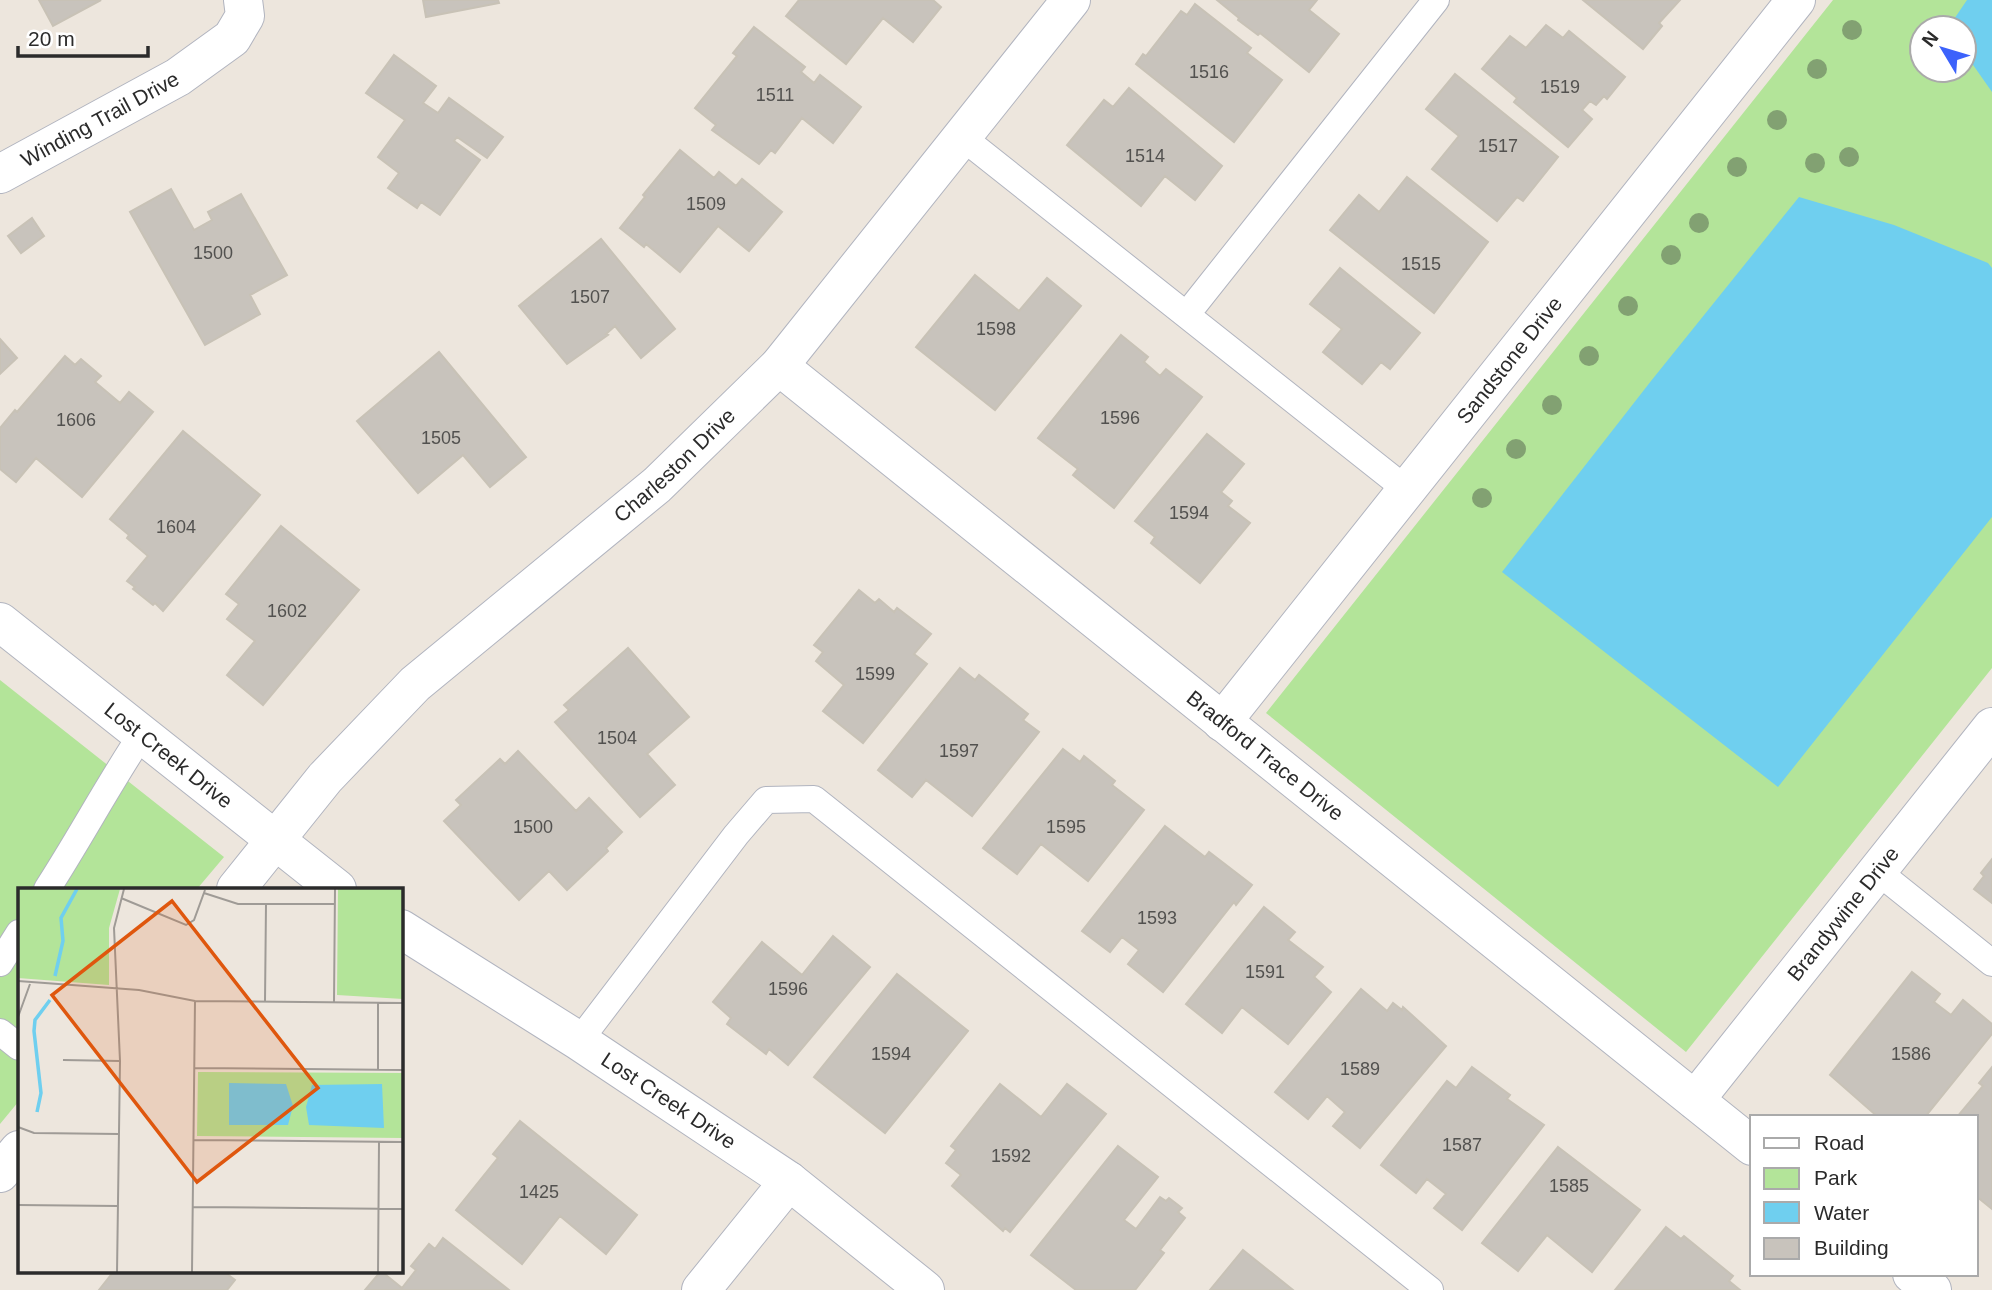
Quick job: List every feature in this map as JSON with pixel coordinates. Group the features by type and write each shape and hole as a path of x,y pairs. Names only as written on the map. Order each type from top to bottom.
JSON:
{"street":[{"name":"Winding Trail Drive","path":"4,162 178,78 232,37 245,16 243,0"},
{"name":"Charleston Drive","path":"237,888 325,778 415,684 657,485 779,366 1071,0"},
{"name":"Sandstone Drive","path":"1222,722 1796,0"},
{"name":"Bradford Trace Drive","path":"779,366 1750,1144"},
{"name":"Lost Creek Drive","path":"0,622 336,888"},
{"name":"Brandywine Drive","path":"1695,1100 1992,727"},
{"name":"Lost Creek Drive","path":"402,930 579,1041 789,1181 925,1290"},
{"path":"0,1173 18,1151"},
{"path":"701,1290 789,1181"},
{"path":"1914,1276 1932,1290"}],"lane":[{"path":"1187,314 1436,0"},
{"path":"962,136 1407,489"},
{"path":"48,888 142,734"},
{"path":"579,1041 766,800 814,799 1430,1290"},
{"path":"1877,871 1992,963"},
{"path":"0,963 18,935"},
{"path":"0,1032 18,1046"}],"green space":[{"path":"1833,0 1992,0 1992,668 1686,1052 1266,713"},
{"path":"0,680 224,857 198,888 18,888 18,1102 0,1124"}],"water":[{"path":"1967,0 1992,0 1992,92 1978,72 1978,14 1958,14"},
{"path":"1799,197 1894,225 1988,263 1992,268 1992,517 1778,787 1502,572"}],"building":[{"path":"39,0 101,0 53,26"},
{"path":"423,0 498,0 499,3 426,17"},
{"path":"799,0 933,0 941,7 913,42 883,18 846,64 786,16"},
{"path":"1217,0 1317,0 1309,10 1339,34 1309,72 1260,33 1258,35 1238,20 1239,18"},
{"path":"1583,0 1680,0 1659,23 1662,26 1643,49"},
{"path":"1195,4 1251,48 1247,53 1282,80 1234,142 1136,64 1143,54 1146,56 1181,11 1187,15"},
{"path":"1546,25 1563,38 1569,31 1625,77 1607,99 1604,96 1596,105 1590,101 1582,110 1592,119 1568,147 1514,102 1517,98 1482,69 1510,36 1526,48"},
{"path":"754,27 805,67 801,72 814,83 820,75 861,107 833,143 802,118 775,153 771,150 759,164 712,130 716,125 695,108 737,56 733,53"},
{"path":"394,55 436,86 423,103 438,113 449,98 503,137 487,158 457,137 454,141 480,160 440,215 421,202 417,208 388,188 399,173 378,157 405,120 366,93"},
{"path":"1455,74 1558,157 1523,201 1517,197 1497,221 1432,169 1459,136 1426,109"},
{"path":"1129,88 1222,166 1195,200 1165,176 1141,206 1067,145 1104,100 1113,107"},
{"path":"680,150 714,178 719,172 736,186 742,179 782,212 749,251 718,226 680,272 646,244 644,247 620,228"},
{"path":"1407,177 1488,242 1434,313 1330,230 1359,195 1379,212"},
{"path":"171,189 194,230 212,220 208,212 241,194 287,275 250,295 260,314 205,345 130,212"},
{"path":"32,218 44,236 21,253 8,236"},
{"path":"601,239 675,329 641,358 615,326 606,334 608,335 567,364 519,306"},
{"path":"1340,268 1420,333 1390,369 1381,362 1362,384 1323,352 1342,329 1310,304"},
{"path":"975,275 1019,311 1047,278 1081,306 995,410 916,347"},
{"path":"1121,335 1148,357 1144,362 1160,376 1166,369 1202,397 1114,508 1073,475 1078,469 1038,438"},
{"path":"0,339 17,358 0,374"},
{"path":"439,352 526,457 490,487 463,455 418,493 357,421"},
{"path":"65,356 75,365 81,359 101,376 95,382 120,403 129,392 153,412 82,497 36,458 16,482 0,469 0,428"},
{"path":"183,431 260,495 163,611 133,589 135,587 127,581 148,556 110,519"},
{"path":"1207,434 1244,464 1221,492 1232,501 1228,506 1250,523 1200,583 1151,543 1155,537 1135,521"},
{"path":"281,526 359,590 263,705 227,675 255,641 227,619 239,604 226,594"},
{"path":"859,590 875,603 879,599 894,612 897,608 931,634 914,654 927,664 863,743 823,711 844,685 816,661 823,652 814,645"},
{"path":"628,648 689,717 647,754 675,785 640,817 555,722 569,710 564,705"},
{"path":"960,668 975,680 979,675 1028,714 1023,720 1039,732 972,816 926,780 912,797 878,770"},
{"path":"1063,749 1080,762 1084,756 1115,781 1112,785 1144,810 1088,881 1041,844 1017,874 983,848"},
{"path":"518,751 576,811 589,798 622,832 606,848 608,851 567,890 549,871 519,900 444,821 461,805 456,800 500,759 505,764"},
{"path":"1165,826 1205,857 1209,852 1252,885 1236,905 1234,902 1163,992 1128,964 1139,950 1122,937 1110,952 1082,931"},
{"path":"1992,859 1992,903 1974,889 1984,876 1981,873"},
{"path":"1264,907 1295,932 1288,940 1323,967 1314,977 1331,992 1288,1044 1242,1007 1222,1033 1186,1004"},
{"path":"833,936 870,967 788,1065 769,1049 766,1054 727,1024 731,1018 713,1002 762,942 802,975"},
{"path":"1912,972 1940,994 1934,1002 1951,1015 1963,1000 1992,1024 1992,1034 1927,1115 1876,1115 1830,1075"},
{"path":"897,974 968,1031 885,1133 814,1077"},
{"path":"1361,989 1387,1011 1393,1003 1402,1010 1403,1007 1446,1046 1360,1148 1333,1126 1345,1112 1327,1096 1308,1119 1275,1092"},
{"path":"1472,1067 1510,1095 1507,1099 1544,1125 1462,1230 1434,1208 1446,1194 1427,1179 1416,1193 1381,1165 1447,1081 1456,1088"},
{"path":"1992,1067 1992,1209 1978,1198 1978,1115 1959,1115 1983,1086 1979,1083"},
{"path":"1000,1084 1041,1117 1067,1084 1106,1114 1010,1232 1005,1228 1003,1231 952,1186 961,1175 946,1163 956,1150 951,1146"},
{"path":"520,1121 637,1215 606,1254 560,1216 522,1264 456,1210 498,1158 493,1154"},
{"path":"1118,1146 1158,1177 1124,1220 1136,1229 1160,1197 1166,1201 1169,1198 1182,1208 1178,1212 1185,1218 1160,1250 1164,1253 1135,1290 1076,1290 1031,1255"},
{"path":"1558,1147 1640,1210 1592,1272 1547,1235 1518,1271 1482,1243"},
{"path":"1666,1227 1681,1239 1684,1236 1733,1276 1729,1281 1740,1290 1615,1290"},
{"path":"443,1238 509,1290 365,1290 380,1272 402,1288 416,1270 411,1266 429,1244 435,1249"},
{"path":"1243,1250 1293,1290 1210,1290"},
{"path":"113,1272 224,1272 235,1280 227,1290 99,1290"}]}
